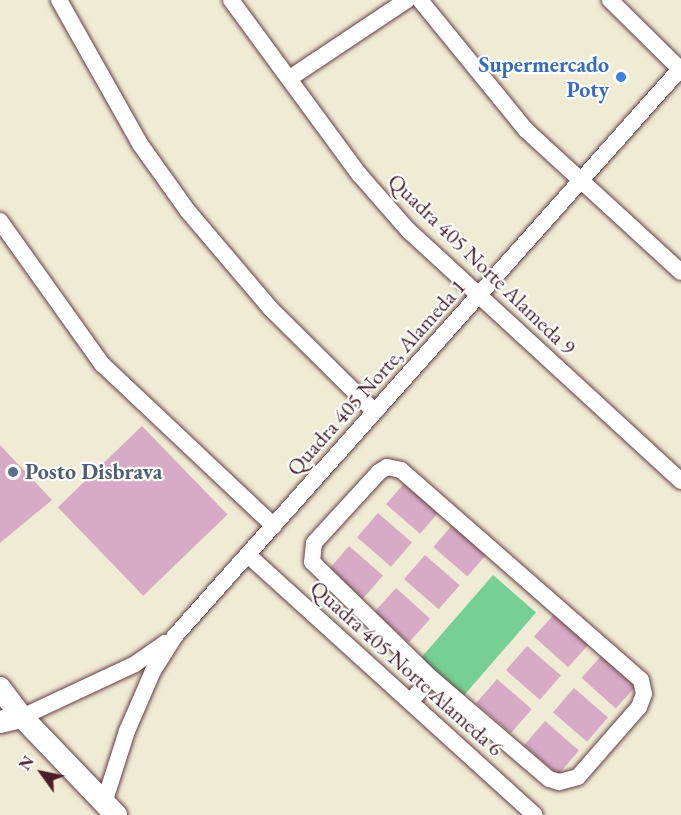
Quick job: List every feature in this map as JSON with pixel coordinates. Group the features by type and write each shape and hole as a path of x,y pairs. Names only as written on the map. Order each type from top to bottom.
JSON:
{"street":[{"path":"59,0 140,144 187,210 271,309 375,412"},
{"name":"Quadra 405 Norte Alameda 9","path":"231,0 359,174 408,230 477,297 681,482"},
{"path":"290,78 407,0"},
{"path":"420,0 512,115 580,182 681,272"},
{"path":"610,0 681,69"},
{"name":"Quadra 405 Norte, Alameda 1","path":"175,636 681,69"},
{"path":"0,221 102,364 274,526"},
{"path":"387,467 401,470 569,615 641,680 644,694 639,707 578,777 559,782 549,779 431,678 312,562 314,543 379,472 387,467"},
{"name":"Quadra 405 Norte Alameda 6","path":"248,555 535,815"},
{"path":"11,720 135,664 175,636"},
{"path":"0,688 11,720 107,811 127,731 153,671 175,636"},
{"path":"411,701 431,678"}],"green space":[{"path":"493,575 536,612 464,695 421,658"}],"building":[{"path":"142,426 227,514 143,596 58,507"},
{"name":"Posto Disbrava","path":"0,445 52,500 0,543"},
{"path":"407,480 441,510 420,534 386,504"},
{"path":"378,513 412,543 391,567 357,537"},
{"path":"455,522 489,552 467,576 433,547"},
{"path":"349,546 383,576 362,600 328,570"},
{"path":"425,555 460,585 439,609 404,579"},
{"path":"396,588 430,619 409,643 375,612"},
{"path":"556,612 590,643 568,667 534,637"},
{"path":"527,646 561,676 540,700 506,670"},
{"path":"603,654 637,685 616,709 582,678"},
{"path":"497,679 532,709 511,733 476,703"},
{"path":"574,688 608,718 587,742 553,712"},
{"path":"545,721 579,751 558,775 524,745"}],"place":[{"name":"Supermercado Poty","path":"621,77"},
{"name":"Posto Disbrava","path":"13,472"}]}
